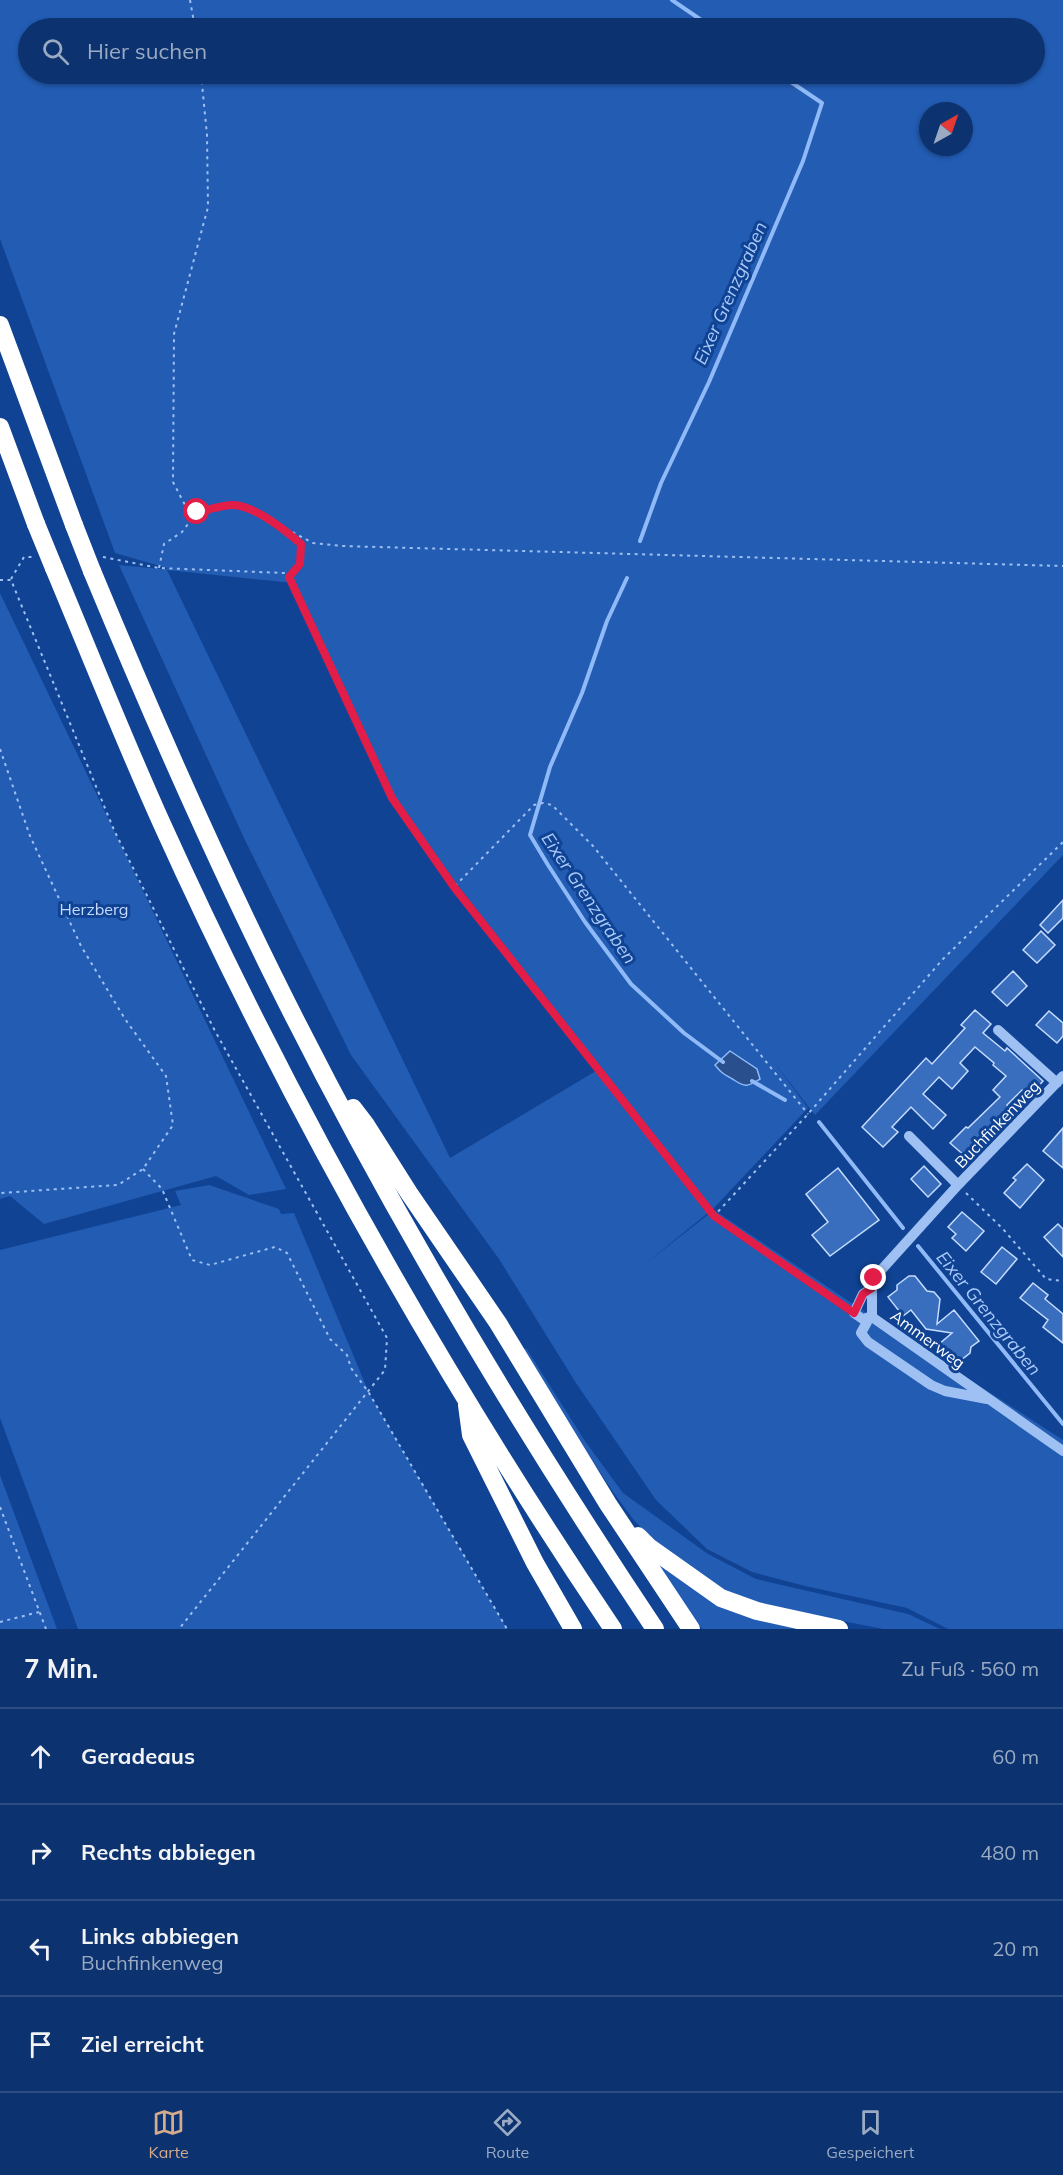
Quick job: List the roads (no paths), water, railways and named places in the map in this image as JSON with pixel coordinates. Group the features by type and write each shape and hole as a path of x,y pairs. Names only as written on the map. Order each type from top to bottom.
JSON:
{"highway":[{"path":"0,325 74,525 95,563 155,720 271,971 320,1067 434,1276 495,1380 655,1629"},
{"path":"0,427 54,568 163,825 241,987 332,1166 466,1398 571,1567 613,1629"},
{"path":"320,1067 366,1125 409,1193 498,1323 608,1504 691,1629"},
{"path":"466,1398 471,1435 535,1563 573,1629"},
{"path":"608,1504 649,1547 721,1598 757,1611 839,1629"}],"street":[{"name":"Buchfinkenweg","path":"870,1320 854,1313 863,1294 872,1288 874,1278 958,1185 1060,1080 998,1030"},
{"name":"Buchfinkenweg","path":"909,1136 958,1185"},
{"path":"870,1320 872,1288"},
{"name":"Ammerweg","path":"987,1400 931,1386 868,1342 861,1334 870,1320 1063,1451"}],"waterway":[{"name":"Eixer Grenzgraben","path":"672,0 698,18"},
{"name":"Eixer Grenzgraben","path":"640,541 661,483 709,382 803,161 822,103 794,84"},
{"name":"Eixer Grenzgraben","path":"627,578 607,621 582,693 550,767 530,835 585,922 631,984 684,1033 723,1062"},
{"name":"Eixer Grenzgraben","path":"752,1081 785,1100"},
{"name":"Eixer Grenzgraben","path":"819,1122 903,1228"},
{"name":"Eixer Grenzgraben","path":"918,1246 1063,1424"}],"park label":[{"name":"Herzberg","path":"94,909"}]}
